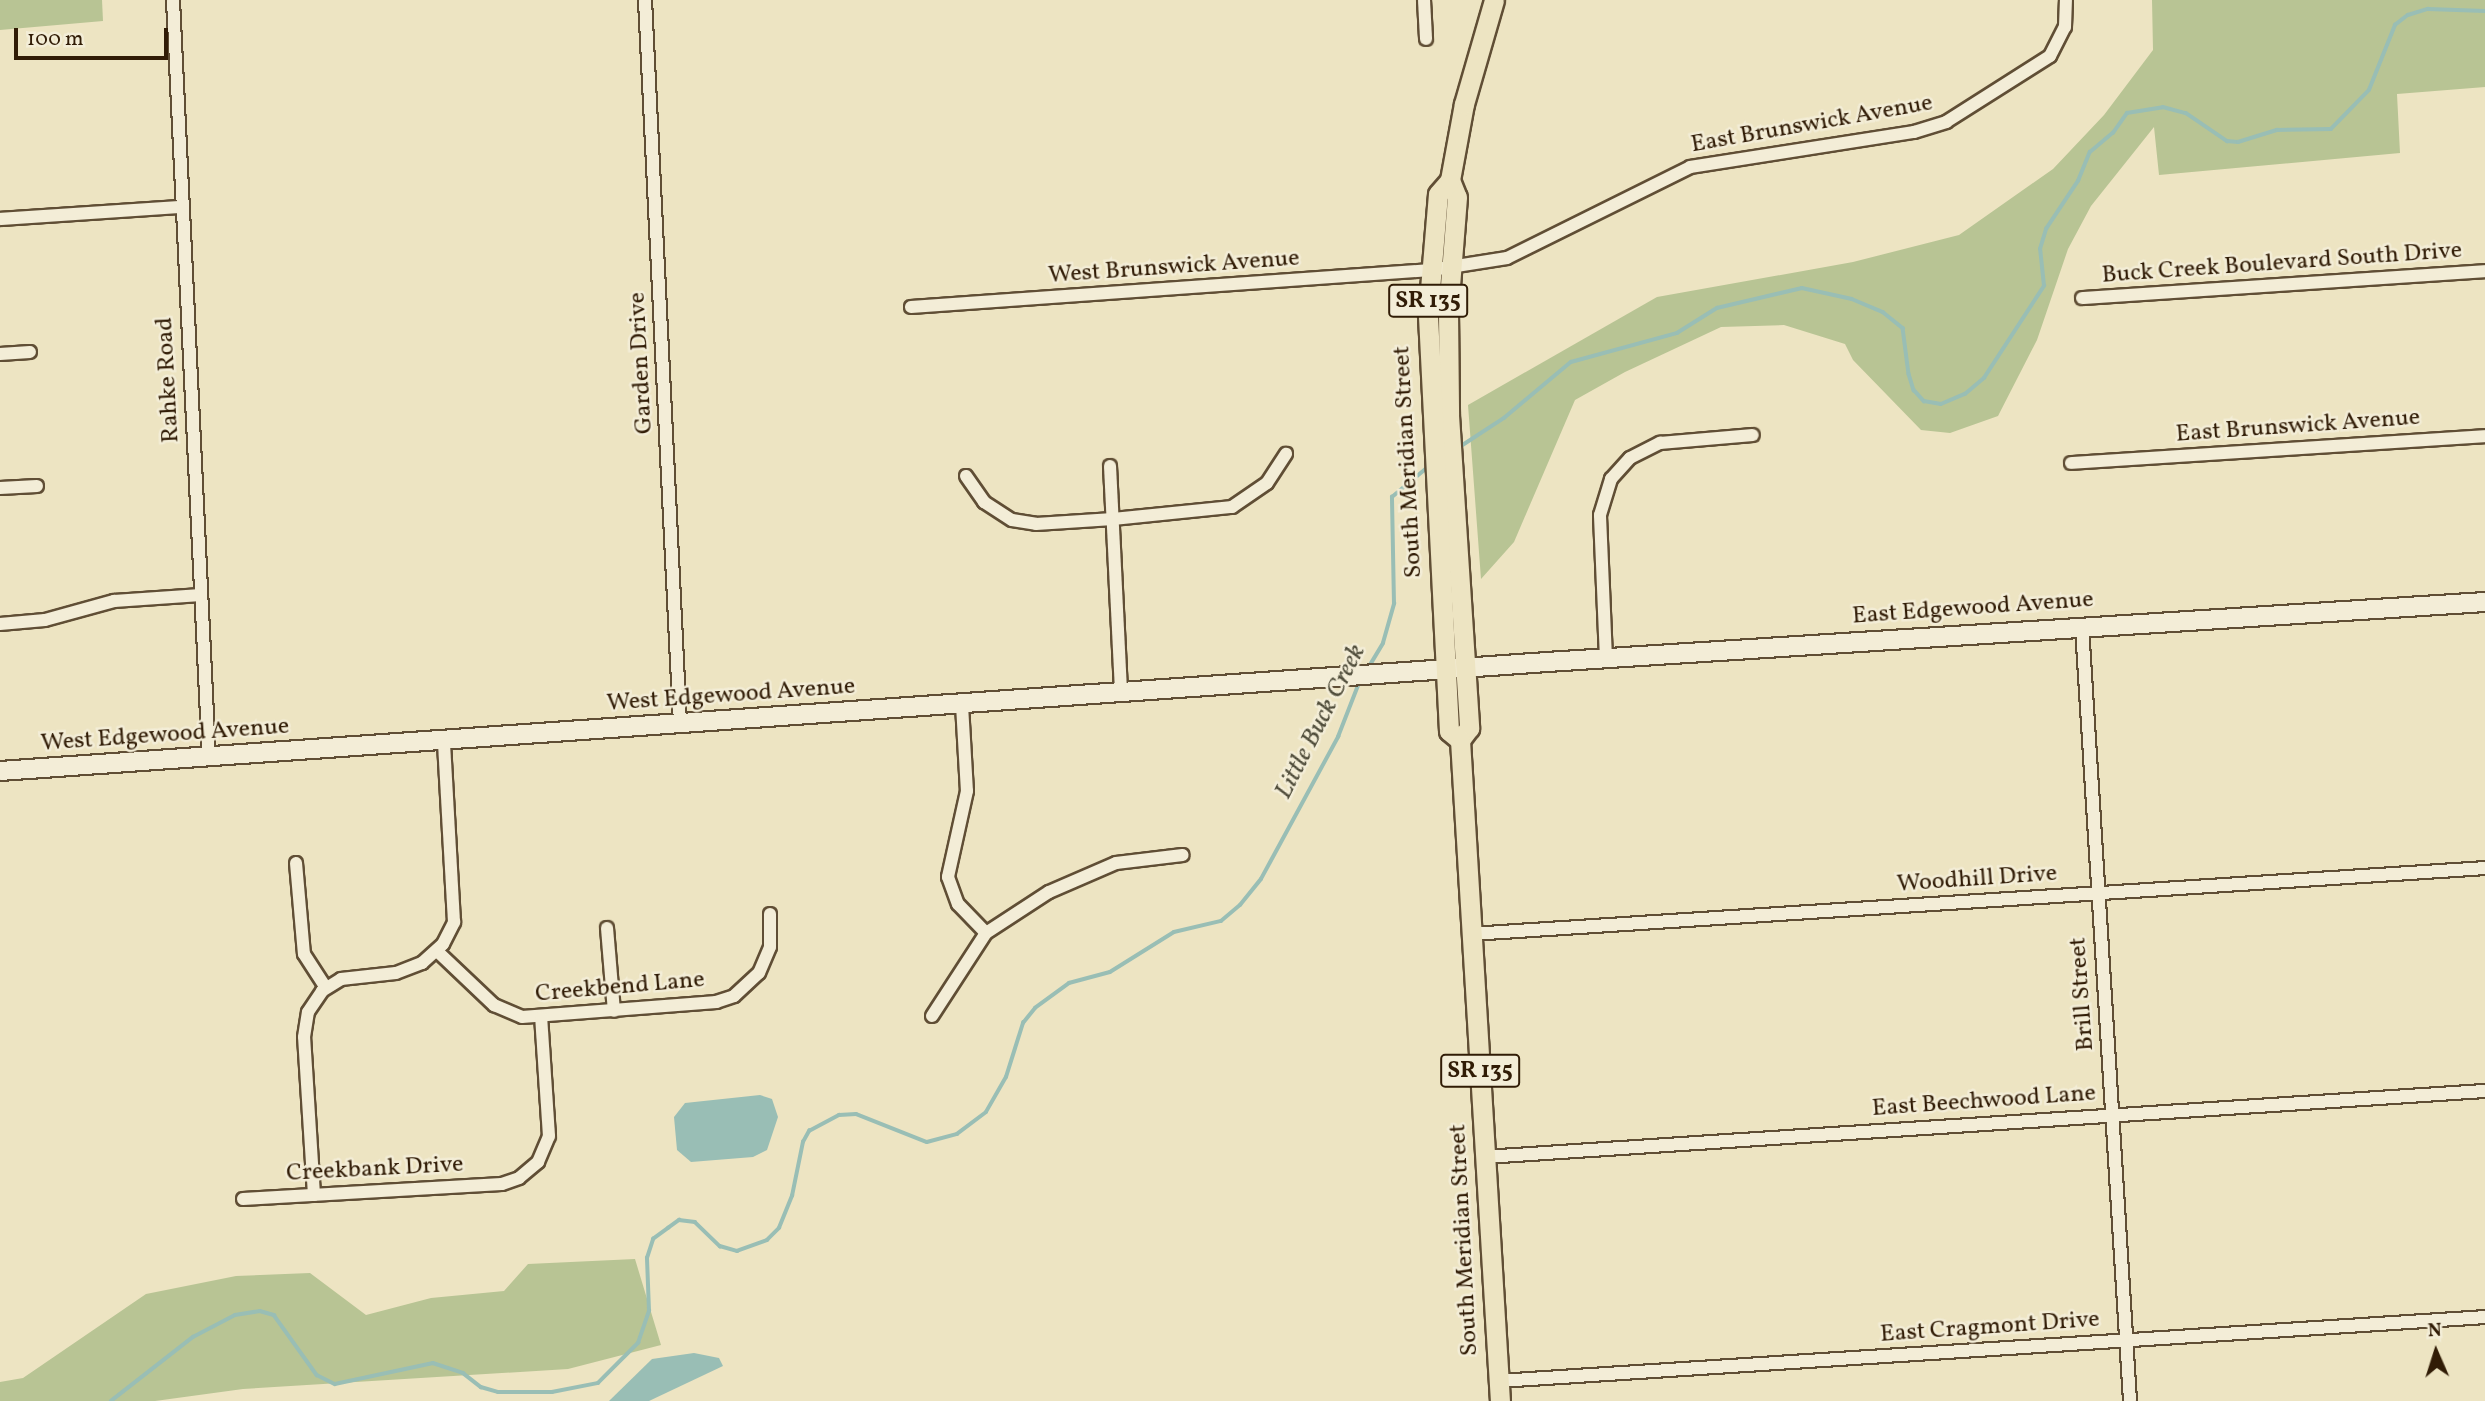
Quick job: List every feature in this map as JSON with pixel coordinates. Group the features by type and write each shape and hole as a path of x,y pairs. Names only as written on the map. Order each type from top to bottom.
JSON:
{"main road":[{"name":"South Meridian Street","path":"1455,669 1453,487 1438,194 1450,180 1471,77 1494,0"},
{"name":"South Meridian Street","path":"1440,269 1430,427 1435,499 1455,669 1469,728 1460,740 1499,1391"},
{"name":"East Edgewood Avenue","path":"1455,669 2485,602"},
{"name":"West Edgewood Avenue","path":"0,771 209,759 1455,669"}],"street":[{"name":"Rahke Road","path":"173,0 209,759"},
{"name":"Garden Drive","path":"645,0 680,724"},
{"path":"1424,0 1426,38"},
{"name":"East Brunswick Avenue","path":"1440,269 1494,262 1532,248 1690,167 1914,132 1946,122 2047,59 2063,35 2066,0"},
{"path":"0,219 181,207"},
{"name":"West Brunswick Avenue","path":"911,307 1440,269"},
{"name":"Buck Creek Boulevard South Drive","path":"2082,298 2485,271"},
{"path":"0,355 30,352"},
{"path":"1606,659 1600,521 1611,479 1630,458 1660,443 1753,435"},
{"name":"East Brunswick Avenue","path":"2071,463 2485,436"},
{"path":"965,476 984,502 1012,520 1036,524 1113,519 1232,507 1267,484 1286,454"},
{"path":"1110,466 1121,693"},
{"path":"0,488 37,486"},
{"path":"0,624 45,620 114,601 201,595"},
{"name":"Brill Street","path":"2082,627 2130,1401"},
{"path":"962,705 967,792 948,877 958,904 986,933"},
{"path":"314,1195 304,1032 308,1012 326,988 351,976 405,971 437,951 452,926 456,903 444,741"},
{"path":"932,1016 986,933 1049,892 1086,873 1133,860 1183,855"},
{"path":"296,863 304,954 326,988"},
{"name":"Woodhill Drive","path":"1471,934 2485,868"},
{"name":"Creekbend Lane","path":"437,951 497,1007 522,1017 716,1002 734,996 753,981 766,961 770,914"},
{"path":"607,928 614,1011"},
{"name":"Creekbank Drive","path":"243,1199 509,1182 538,1162 549,1136 541,1017"},
{"name":"East Beechwood Lane","path":"1485,1157 2485,1091"},
{"name":"East Cragmont Drive","path":"1499,1391 2125,1340 2485,1317"}],"green space":[{"path":"0,0 102,0 103,21 0,30"},
{"path":"2152,0 2485,0 2485,87 2397,94 2400,153 2159,175 2154,127 2091,206 2068,249 2037,340 1998,416 1950,433 1921,430 1853,360 1845,344 1784,325 1721,327 1625,372 1575,400 1514,542 1481,579 1468,405 1657,297 1853,262 1959,235 2053,169 2104,115 2153,50"},
{"path":"635,1259 661,1345 568,1369 243,1389 155,1401 0,1401 0,1382 23,1378 146,1294 236,1276 310,1273 366,1315 431,1298 504,1291 528,1264"}],"water":[{"path":"760,1095 772,1099 778,1117 767,1150 753,1157 691,1162 677,1150 674,1117 685,1103"},
{"path":"694,1353 719,1358 723,1366 649,1401 609,1401 652,1359"}],"waterway":[{"name":"Little Buck Creek","path":"1458,448 1504,418 1571,362 1677,333 1717,308 1802,288 1852,299 1883,312 1903,328 1909,374 1914,390 1924,401 1941,404 1965,394 1984,378 2044,286 2040,249 2046,229 2078,181 2090,152 2113,133 2127,113 2163,107 2186,113 2227,141 2238,142 2277,130 2331,129 2369,90 2395,25 2408,15 2428,9 2485,11"},
{"name":"Little Buck Creek","path":"1367,670 1383,643 1394,604 1392,497 1428,467"},
{"name":"Little Buck Creek","path":"111,1401 193,1337 235,1315 260,1311 274,1315 317,1375 335,1384 433,1363 463,1373 481,1387 498,1392 552,1392 598,1383 638,1343 649,1311 647,1258 653,1239 679,1220 695,1222 720,1246 737,1251 767,1240 779,1228 792,1196 803,1142 809,1131 839,1115 856,1114 927,1142 957,1134 986,1112 1006,1077 1023,1023 1035,1008 1069,983 1110,972 1174,932 1221,921 1240,905 1261,879 1338,737 1359,683"}]}
